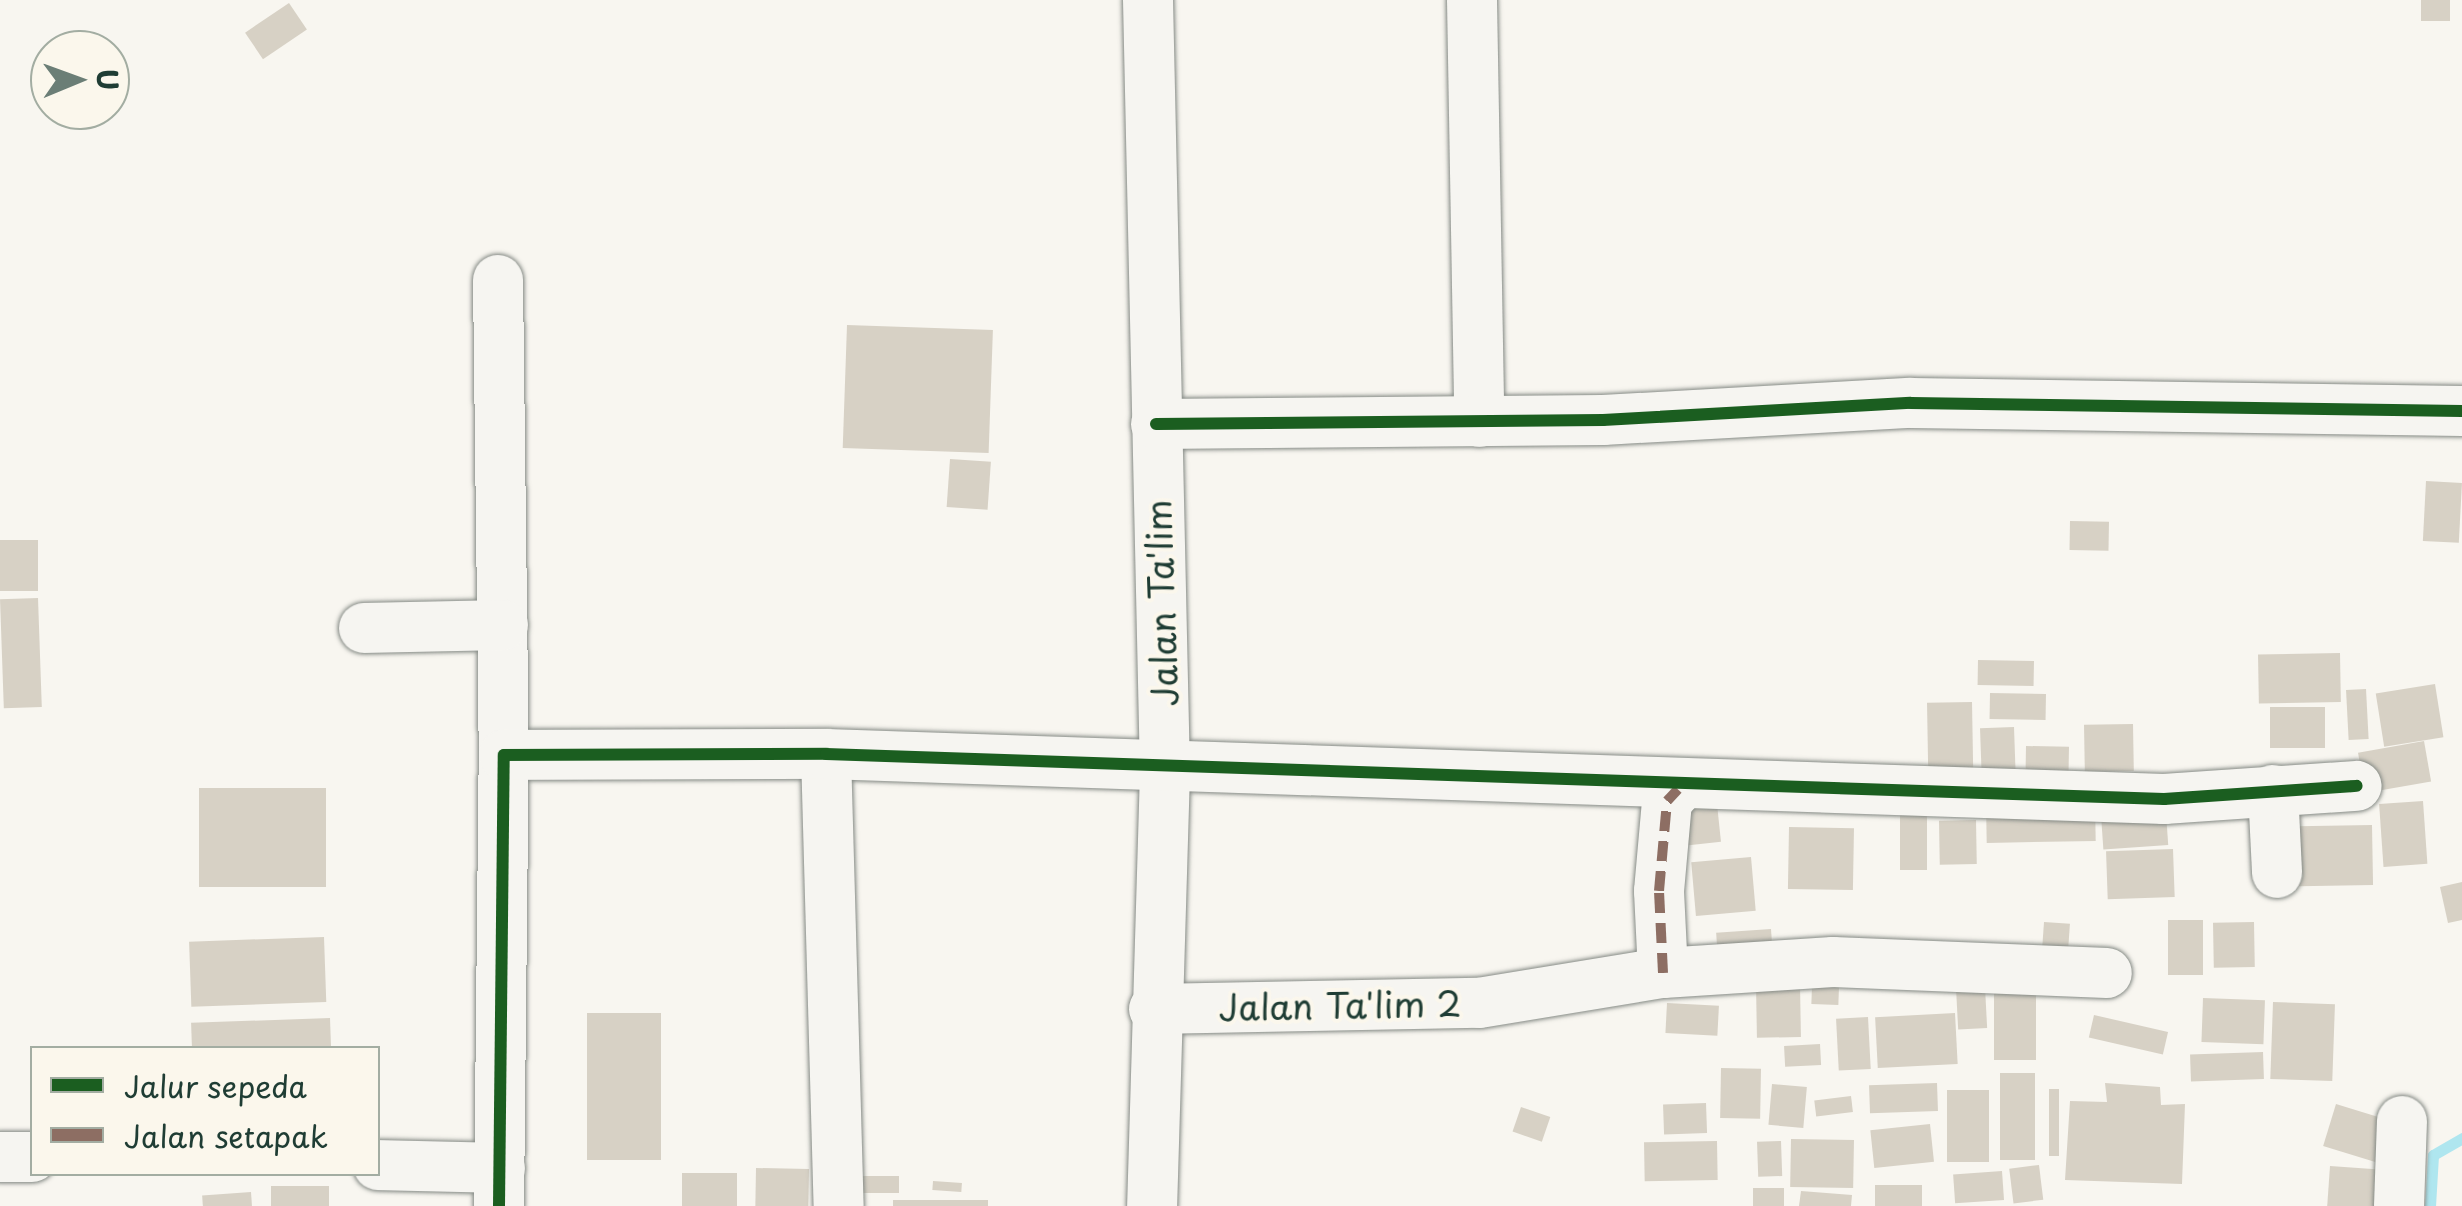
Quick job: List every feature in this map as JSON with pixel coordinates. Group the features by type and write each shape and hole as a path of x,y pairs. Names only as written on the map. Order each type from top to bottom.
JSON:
{"street":[{"name":"Jalan Ta'lim","path":"1148,0 1166,772 1154,1009 1152,1206"},
{"path":"1472,0 1480,422"},
{"path":"380,1165 499,1187 504,755 498,280"},
{"path":"1156,424 1480,422 1930,403 2462,411"},
{"path":"364,628 503,625"},
{"path":"504,755 826,754 1166,772 1678,789 2164,799 2357,786"},
{"path":"826,754 839,1206"},
{"path":"1663,973 1659,891 1667,802 1678,789"},
{"path":"2274,790 2278,873"},
{"name":"Jalan Ta'lim 2","path":"1154,1009 1423,1006 1663,973 1833,962 2107,972"},
{"path":"2400,1206 2402,1121"},
{"path":"0,1157 30,1157"}],"building":[{"path":"2421,0 2450,0 2450,21 2421,21"},
{"path":"289,3 307,30 263,59 245,33"},
{"path":"847,325 993,330 989,453 843,448"},
{"path":"950,459 991,462 988,510 947,507"},
{"path":"2426,481 2462,483 2459,543 2423,541"},
{"path":"2070,521 2109,522 2108,551 2069,550"},
{"path":"0,540 38,540 38,591 0,591"},
{"path":"38,598 42,707 4,708 0,599"},
{"path":"2340,653 2341,702 2259,703 2258,654"},
{"path":"1978,660 2034,661 2034,686 1978,685"},
{"path":"2435,684 2443,737 2384,747 2376,693"},
{"path":"2366,689 2369,739 2349,740 2346,690"},
{"path":"1990,693 2046,694 2046,720 1990,719"},
{"path":"1972,702 1973,770 1928,771 1927,703"},
{"path":"2270,707 2325,707 2325,748 2270,748"},
{"path":"2133,724 2134,771 2085,772 2084,725"},
{"path":"2014,727 2016,788 1982,789 1980,728"},
{"path":"2424,741 2431,781 2365,793 2358,753"},
{"path":"2026,746 2069,747 2068,792 2025,791"},
{"path":"199,788 326,788 326,887 199,887"},
{"path":"2095,801 2096,841 1987,843 1986,803"},
{"path":"2423,801 2427,864 2384,867 2379,804"},
{"path":"1900,803 1927,803 1927,870 1900,870"},
{"path":"1717,804 1721,842 1684,846 1680,808"},
{"path":"2166,813 2168,845 2103,849 2101,818"},
{"path":"1976,820 1977,864 1940,865 1939,821"},
{"path":"2372,825 2373,885 2299,886 2298,826"},
{"path":"1789,827 1854,828 1853,890 1788,889"},
{"path":"2173,849 2175,897 2108,899 2106,851"},
{"path":"1751,857 1756,911 1696,916 1691,862"},
{"path":"2462,882 2462,920 2448,923 2440,887"},
{"path":"2168,920 2203,920 2203,975 2168,975"},
{"path":"2044,922 2070,924 2068,954 2042,952"},
{"path":"2254,922 2255,967 2214,968 2213,923"},
{"path":"1771,929 1773,960 1718,964 1716,933"},
{"path":"324,937 326,1002 191,1007 189,942"},
{"path":"1984,968 1987,1028 1958,1029 1955,970"},
{"path":"1800,984 1801,1037 1757,1038 1756,985"},
{"path":"1812,986 1839,987 1838,1005 1811,1004"},
{"path":"1994,993 2036,993 2036,1060 1994,1060"},
{"path":"2203,998 2265,1000 2263,1044 2201,1042"},
{"path":"2273,1002 2335,1004 2332,1081 2270,1079"},
{"path":"1667,1003 1719,1006 1717,1036 1665,1033"},
{"path":"587,1013 661,1013 661,1160 587,1160"},
{"path":"1955,1013 1958,1064 1878,1068 1875,1017"},
{"path":"2094,1015 2168,1032 2163,1055 2089,1037"},
{"path":"1868,1017 1871,1069 1839,1071 1836,1019"},
{"path":"330,1018 331,1046 192,1046 191,1023"},
{"path":"1820,1044 1821,1065 1785,1067 1784,1046"},
{"path":"2263,1052 2264,1079 2191,1082 2190,1055"},
{"path":"1721,1068 1761,1069 1760,1119 1720,1118"},
{"path":"2000,1073 2035,1073 2035,1160 2000,1160"},
{"path":"1937,1083 1938,1111 1870,1113 1869,1085"},
{"path":"2105,1083 2160,1087 2161,1105 2185,1104 2182,1184 2065,1180 2070,1101 2107,1102"},
{"path":"1772,1084 1807,1087 1803,1128 1768,1125"},
{"path":"2049,1089 2059,1089 2059,1156 2049,1156"},
{"path":"1947,1090 1989,1090 1989,1162 1947,1162"},
{"path":"1851,1096 1853,1112 1816,1116 1814,1101"},
{"path":"1706,1103 1707,1133 1664,1134 1663,1105"},
{"path":"2336,1104 2391,1121 2378,1163 2323,1146"},
{"path":"1521,1107 1550,1117 1542,1142 1513,1132"},
{"path":"1930,1124 1934,1162 1874,1168 1870,1130"},
{"path":"1791,1139 1854,1140 1853,1188 1790,1187"},
{"path":"1717,1141 1718,1180 1645,1181 1644,1142"},
{"path":"1781,1141 1782,1176 1758,1177 1757,1142"},
{"path":"2039,1165 2043,1200 2013,1203 2009,1169"},
{"path":"2330,1166 2383,1170 2380,1206 2327,1206"},
{"path":"756,1168 809,1169 808,1206 755,1206"},
{"path":"2002,1171 2004,1200 1955,1203 1953,1174"},
{"path":"682,1173 737,1173 737,1206 682,1206"},
{"path":"856,1176 899,1176 899,1193 856,1193"},
{"path":"933,1181 962,1183 961,1192 932,1190"},
{"path":"1875,1185 1922,1185 1922,1206 1875,1206"},
{"path":"271,1186 329,1186 329,1206 271,1206"},
{"path":"1753,1188 1784,1188 1784,1206 1753,1206"},
{"path":"1801,1191 1852,1195 1851,1206 1799,1206"},
{"path":"251,1192 252,1206 203,1206 202,1195"},
{"path":"893,1200 988,1200 988,1206 893,1206"}],"waterway":[{"path":"2430,1206 2433,1155 2462,1138"}],"marked path":[{"path":"1663,973 1659,891 1667,801 1678,789"}],"cycle path":[{"path":"1156,424 1603,420 1911,403 2462,411"},
{"path":"499,1206 504,755 826,754 2164,799 2357,786"}]}
